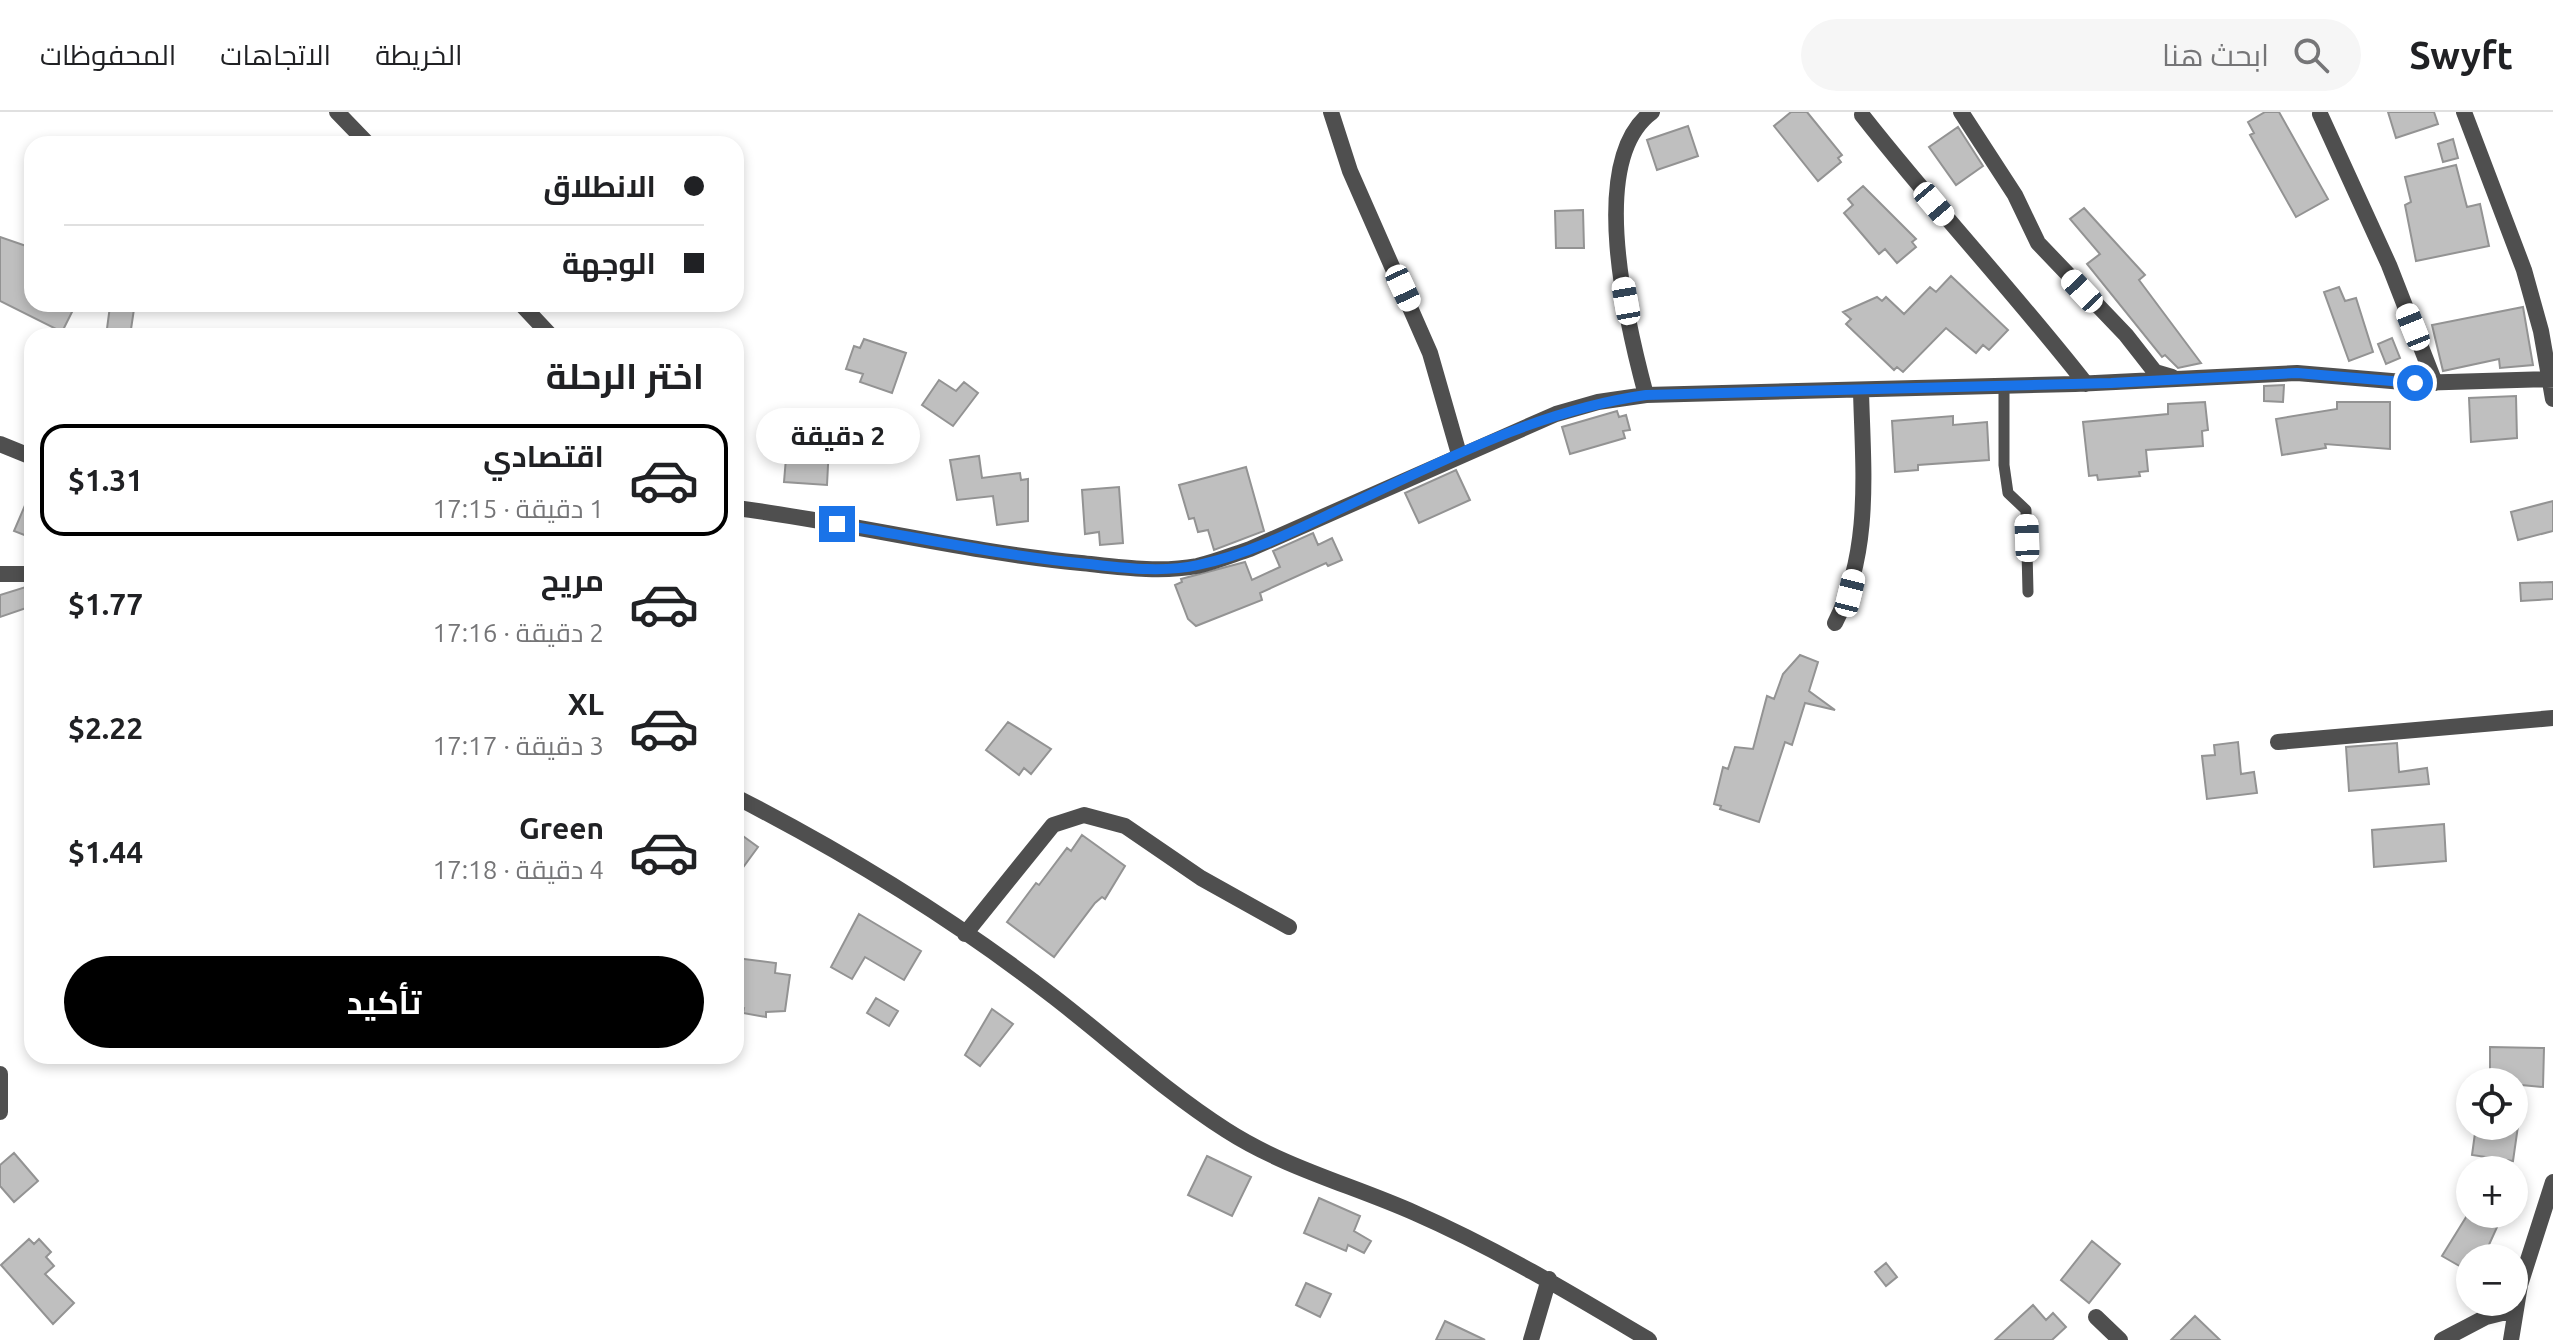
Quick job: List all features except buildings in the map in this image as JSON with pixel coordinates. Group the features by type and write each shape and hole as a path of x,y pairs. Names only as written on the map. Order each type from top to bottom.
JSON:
{"street":[{"path":"337,112 360,136"},
{"path":"1331,112 1350,171 1430,353 1459,454"},
{"path":"1646,395 1622,277 1618,202 1626,144 1638,123 1652,112"},
{"path":"1961,112 2015,195 2038,243 2126,335 2155,372 2185,381"},
{"path":"2464,112 2524,270 2541,331 2553,399"},
{"path":"2320,114 2389,265 2435,383"},
{"path":"1862,115 1955,228 2027,308 2086,384"},
{"path":"528,312 544,328"},
{"path":"744,509 876,530 1000,556 1175,568 1197,566 1250,549 1459,454 1556,414 1598,402 1646,395 2185,381 2297,373 2435,383 2550,379"},
{"path":"1835,623 1850,593 1859,557 1863,491 1861,391"},
{"path":"0,444 24,454"},
{"path":"0,574 24,574"},
{"path":"2278,742 2553,718"},
{"path":"744,801 881,878 965,934 1053,995 1191,1107 1237,1137 1285,1162 1424,1217 1502,1253 1649,1340"},
{"path":"965,934 1053,825 1084,815 1125,826 1201,878 1289,927"},
{"path":"0,1074 0,1112"},
{"path":"2528,1270 2549,1210 2553,1182"},
{"path":"1531,1340 1549,1279"},
{"path":"2442,1340 2490,1316"},
{"path":"2511,1340 2513,1316"},
{"path":"2096,1317 2120,1340"}],"lane":[{"path":"2004,385 2004,465 2008,493 2026,510 2028,592"}],"route":[{"path":"837,524 1000,556 1149,569 1175,568 1197,566 1250,549 1506,433 1598,402 1646,395 1740,395 2185,381 2297,373 2415,383"}]}
